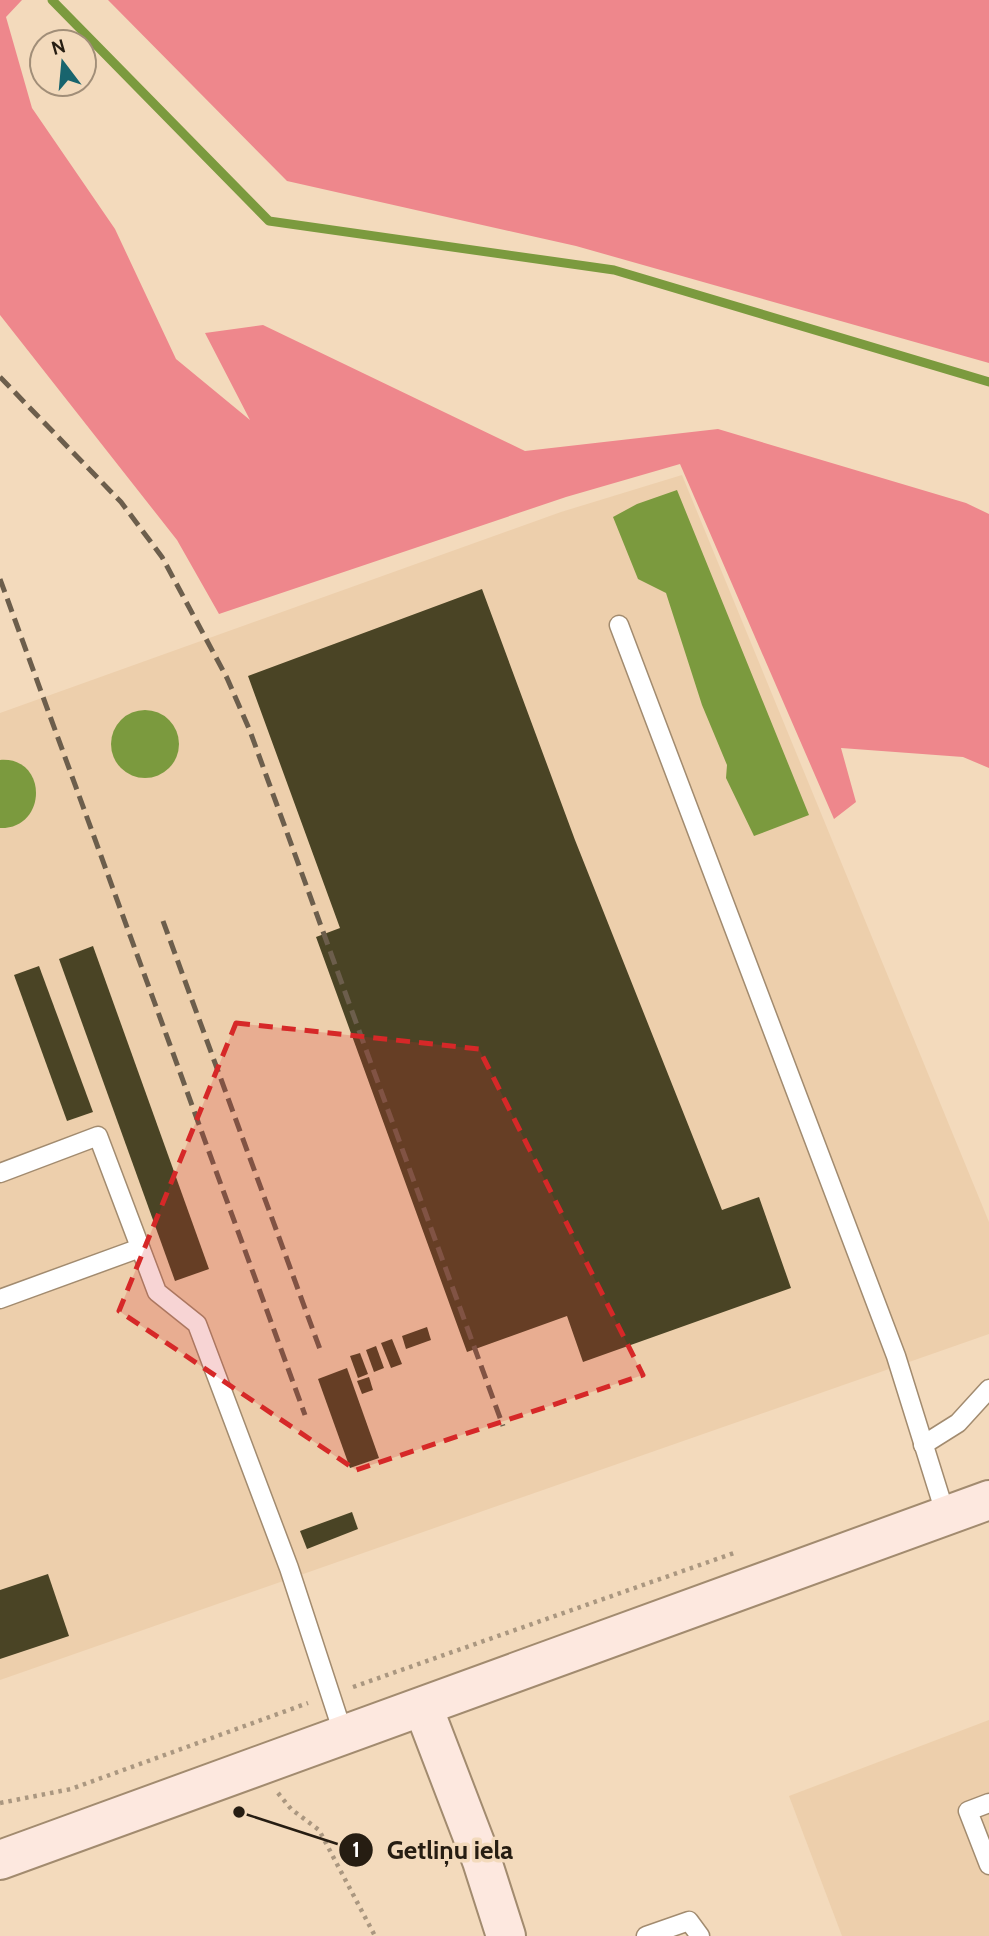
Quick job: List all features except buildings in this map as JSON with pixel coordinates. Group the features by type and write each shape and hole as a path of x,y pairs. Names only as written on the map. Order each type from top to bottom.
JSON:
{"main road":[{"path":"0,1860 989,1500"},
{"path":"423,1707 482,1861 506,1936"}],"lane":[{"path":"619,625 896,1356 946,1516"},
{"path":"0,1173 98,1136 157,1293 197,1324 289,1568 344,1736"},
{"path":"0,1299 140,1248"},
{"path":"923,1445 958,1423 989,1390"},
{"path":"989,1803 968,1811 989,1865"},
{"path":"646,1936 689,1921 700,1936"}],"path":[{"path":"0,1803 71,1789 331,1694 747,1549"},
{"path":"276,1791 291,1809 319,1829 375,1936"}],"highlighted area":[{"path":"236,1023 479,1049 643,1375 356,1470 119,1311"}],"shaded area":[{"path":"0,0 22,0 6,17 32,108 115,229 176,359 250,420 205,333 263,325 525,451 718,429 966,503 989,514 989,768 963,757 841,748 856,802 834,819 680,464 566,497 219,614 177,540 0,315"},
{"path":"108,0 989,0 989,363 576,246 287,181"},
{"path":"682,475 989,1222 989,1334 0,1680 0,713 561,512"},
{"path":"677,490 809,815 754,836 726,778 727,765 702,705 666,593 638,579 613,517 637,504"},
{"path":"152,710 173,725 179,737 177,757 169,768 152,778 138,778 121,768 113,757 111,737 121,720 132,712"},
{"path":"0,760 16,762 27,769 34,780 36,793 34,806 27,817 16,825 0,828"},
{"path":"989,1720 989,1936 842,1936 789,1796"}],"waterway":[{"path":"52,0 269,221 614,270 989,382"}],"railway":[{"path":"0,377 121,502 162,557 227,678 250,731 503,1426"},
{"path":"0,579 305,1415"},
{"path":"163,921 321,1352"}],"place":[{"name":"Getliņu iela","path":"239,1812"}]}
